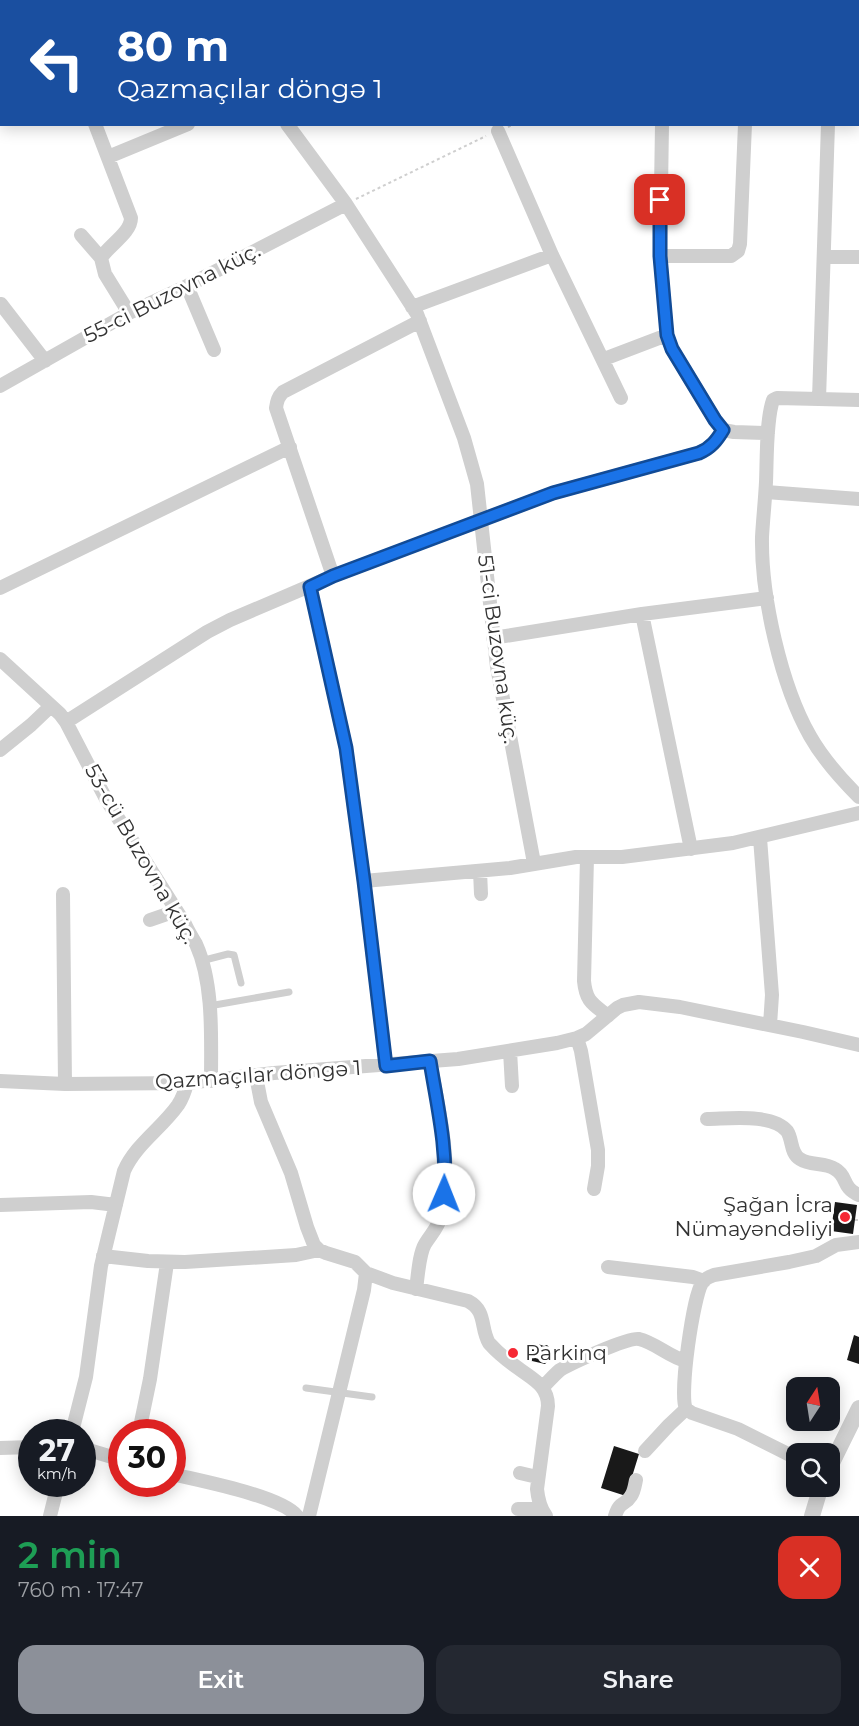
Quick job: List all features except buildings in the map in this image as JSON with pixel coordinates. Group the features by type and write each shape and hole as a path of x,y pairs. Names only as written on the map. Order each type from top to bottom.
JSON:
{"street":[{"path":"96,126 132,222 101,258"},
{"path":"108,157 183,126"},
{"name":"51-ci Buzovna küç.","path":"288,126 346,204 420,321 471,459 477,484 497,667 534,863"},
{"path":"662,126 660,256 667,335 672,349 723,430 768,433"},
{"path":"660,256 731,256 738,251 745,126"},
{"path":"819,399 828,126"},
{"path":"498,131 552,255 621,398"},
{"name":"55-ci Buzovna küç.","path":"0,386 129,313 187,286 346,204"},
{"path":"81,235 101,258 105,274 129,313"},
{"path":"412,307 552,255"},
{"path":"824,257 859,257"},
{"path":"187,286 214,350"},
{"path":"1,304 45,361"},
{"path":"333,576 276,408 276,402 283,392 420,321"},
{"path":"604,359 667,335"},
{"path":"859,400 777,398 773,400 770,406 762,537 767,598 784,673 799,715 819,752 859,797"},
{"path":"66,722 207,632 230,620 333,576 553,493 699,453 716,441 723,430"},
{"path":"0,588 290,447"},
{"path":"766,492 859,499"},
{"path":"310,587 346,748 386,1066"},
{"path":"493,638 767,598"},
{"path":"642,615 691,849"},
{"name":"53-cü Buzovna küç.","path":"0,659 66,722 106,799 196,945 201,961 212,1030 211,1082"},
{"path":"0,750 51,706"},
{"path":"364,881 480,871 587,857 622,857 691,849 760,838 859,813"},
{"path":"760,838 772,995 770,1025"},
{"path":"587,857 585,994 589,1001 608,1016"},
{"path":"480,871 481,894"},
{"path":"63,894 65,1084"},
{"path":"150,920 176,911"},
{"name":"Qazmaçılar döngə 1","path":"0,1081 65,1084 211,1082 274,1073 458,1059 577,1038 586,1034 623,1005 639,1002 680,1007 859,1045"},
{"path":"577,1038 598,1150 594,1189"},
{"path":"510,1051 512,1086"},
{"path":"416,1289 423,1249 441,1216 446,1180 430,1061"},
{"path":"256,1076 261,1102 291,1173 314,1245 319,1250 355,1262 366,1273 393,1283 474,1304 480,1313 489,1343 543,1387 548,1406 537,1477 537,1498 544,1512"},
{"path":"75,1419 86,1377 103,1256 124,1171 138,1148 177,1106 187,1083"},
{"path":"707,1119 753,1119 780,1125 789,1135 797,1158 835,1168 847,1187 859,1195"},
{"path":"0,1205 91,1202 116,1205"},
{"path":"786,1453 753,1436 686,1409 684,1404 686,1361 698,1293 707,1277 816,1256 836,1245 859,1242"},
{"path":"103,1256 167,1263 296,1255 319,1250"},
{"path":"142,1419 167,1263"},
{"path":"608,1267 693,1277 704,1281"},
{"path":"309,1516 364,1290 366,1273"},
{"path":"543,1387 553,1376 568,1366 628,1340 641,1340 677,1359 686,1361"},
{"path":"840,1447 859,1408"},
{"path":"645,1451 686,1409"},
{"path":"0,1448 18,1447"},
{"path":"520,1473 537,1477"},
{"path":"186,1478 266,1498 286,1506 297,1516"},
{"path":"615,1516 621,1503 632,1495 636,1480"},
{"path":"50,1516 55,1497"},
{"path":"812,1516 818,1497"},
{"path":"518,1509 544,1512"}],"lane":[{"path":"201,961 228,954 234,955 241,982"},
{"path":"209,1006 289,992"},
{"path":"306,1388 372,1397"}],"path":[{"path":"346,204 509,126"}],"place":[{"name":"Şağan İcra Nümayəndəliyi","path":"845,1217"},
{"name":"Parkinq","path":"513,1353"}],"route":[{"path":"444,1194 446,1180 442,1137 430,1061 386,1066 346,748 310,587 333,576 553,493 699,453 716,441 723,430 672,349 667,335 660,256 660,200"}]}
